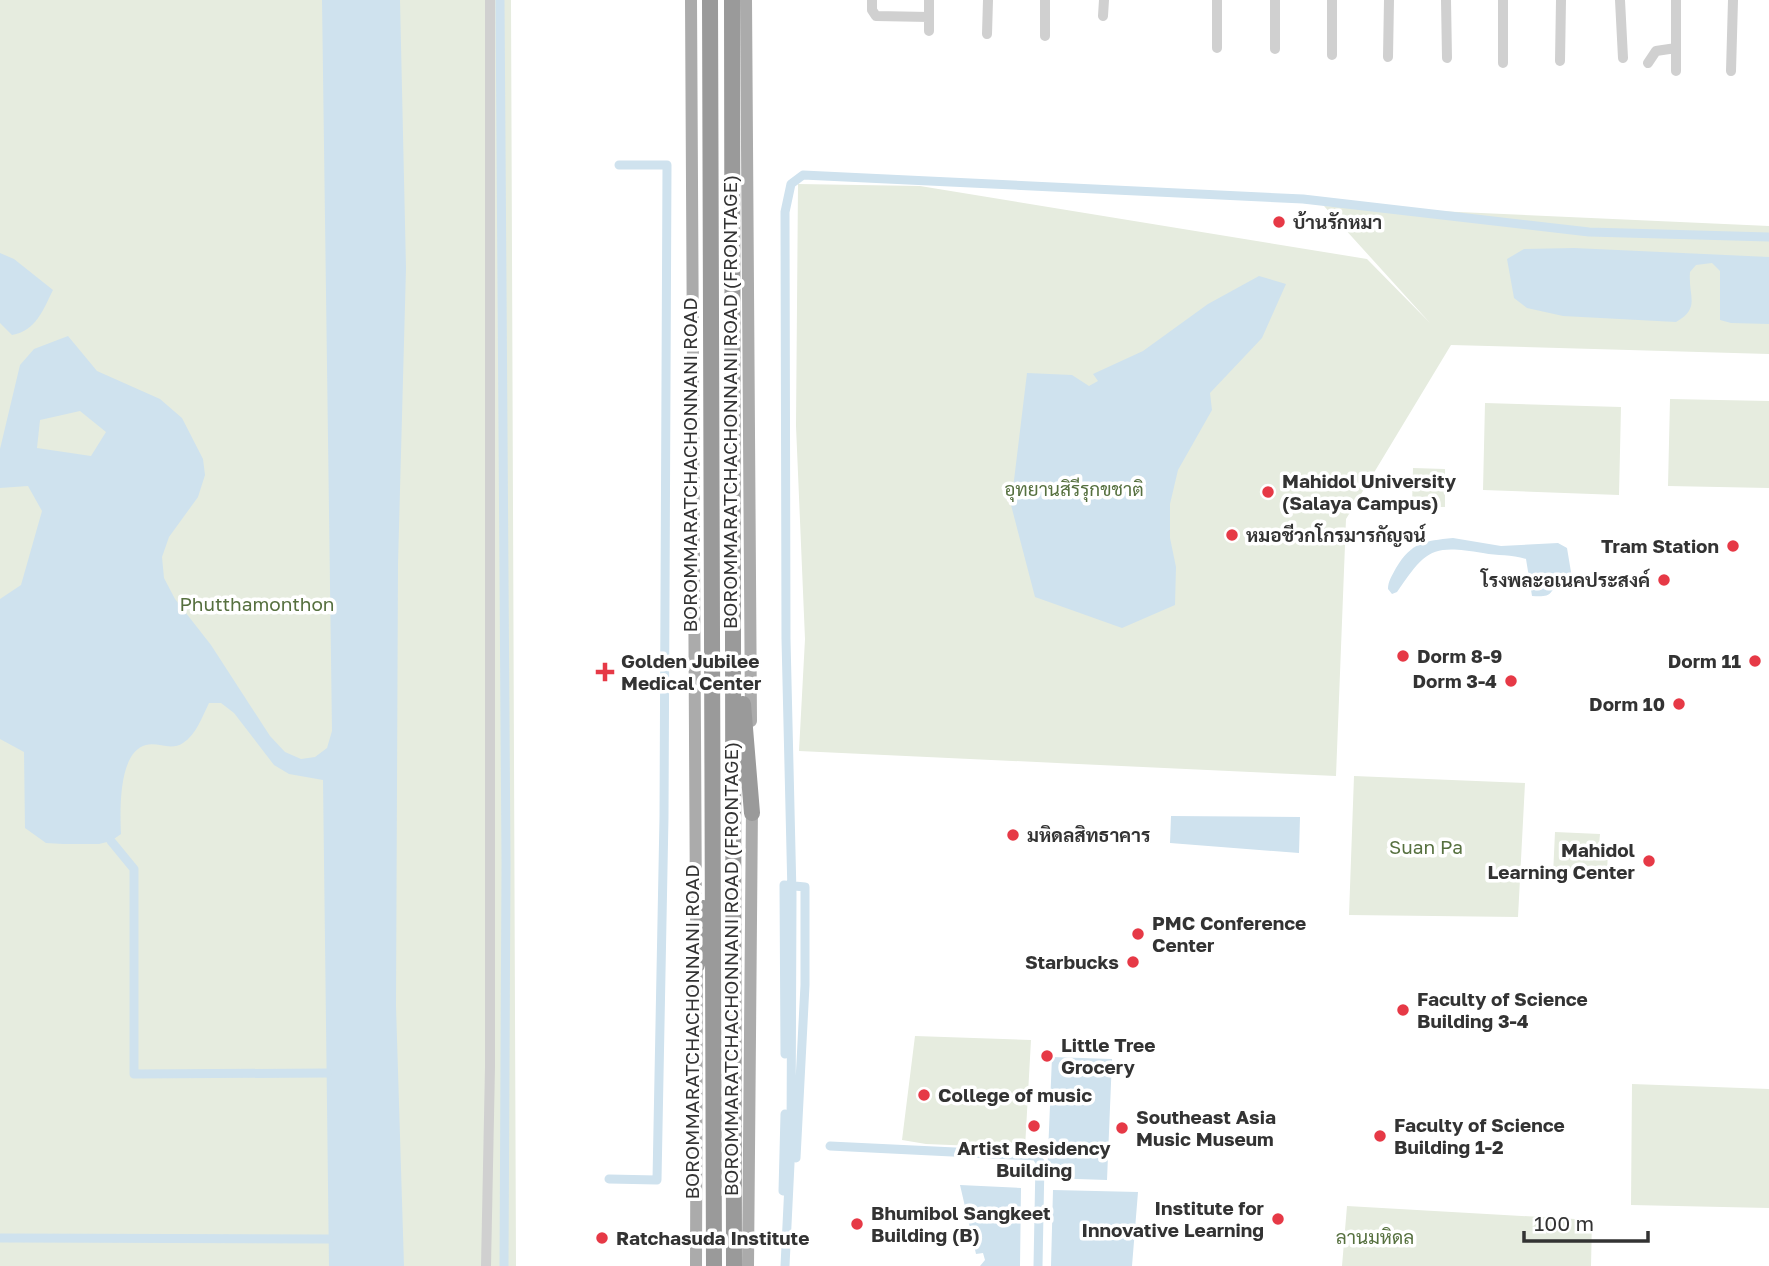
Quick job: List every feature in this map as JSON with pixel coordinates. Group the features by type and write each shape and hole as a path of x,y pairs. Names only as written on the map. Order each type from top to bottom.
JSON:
{"highway":[{"name":"BOROMMARATCHACHONNANI ROAD","path":"710,0 714,1266"},
{"path":"732,0 734,1266"},
{"path":"734,583 752,813"},
{"path":"697,965 712,793"}],"main road":[{"name":"BOROMMARATCHACHONNANI ROAD (FRONTAGE)","path":"691,0 697,965 696,1266"},
{"name":"BOROMMARATCHACHONNANI ROAD (FRONTAGE)","path":"746,0 752,813 748,1266"}],"street":[{"path":"486,1266 490,1067 490,0"},
{"path":"872,0 872,9 876,16 929,17"},
{"path":"929,0 929,31"},
{"path":"987,34 988,0"},
{"path":"1045,0 1045,36"},
{"path":"1103,16 1104,0"},
{"path":"1217,0 1217,48"},
{"path":"1275,0 1275,49"},
{"path":"1332,0 1332,55"},
{"path":"1388,57 1389,0"},
{"path":"1446,0 1447,58"},
{"path":"1503,0 1503,63"},
{"path":"1560,61 1561,0"},
{"path":"1620,0 1623,58"},
{"path":"1676,0 1676,71"},
{"path":"1731,71 1732,0"},
{"path":"1648,63 1656,51 1676,48"}],"green space":[{"name":"Phutthamonthon","path":"0,0 511,0 516,1266 0,1266"},
{"name":"อุทยานสิรีรุกขชาติ","path":"798,184 920,186 1367,259 1430,323 1324,206 1769,226 1769,354 1451,345 1346,519 1336,776 799,751 805,639 796,426"},
{"path":"1670,399 1769,401 1769,488 1668,486"},
{"path":"1485,403 1621,407 1619,495 1483,490"},
{"path":"1413,468 1445,469 1445,507 1412,507"},
{"name":"Suan Pa","path":"1354,776 1525,783 1518,917 1349,915"},
{"path":"1555,832 1600,834 1599,845 1608,846 1607,878 1553,875"},
{"path":"915,1036 1031,1040 1025,1148 926,1144 902,1140"},
{"path":"1632,1084 1769,1089 1769,1208 1631,1205"},
{"name":"ลานมหิดล","path":"1347,1206 1592,1220 1591,1266 1342,1266"}],"water":[{"path":"322,0 400,0 406,268 398,564 396,1006 404,1266 329,1266 323,780 289,774 274,765 234,713 221,703 209,703 188,740 174,746 146,745 137,750 130,759 123,783 121,834 111,841 99,844 46,843 25,828 24,752 0,739 0,599 21,585 42,511 28,486 0,488 0,449 20,365 34,349 68,336 97,371 160,399 182,418 203,459 205,475 198,497 169,537 162,557 164,578 175,599 211,645 270,736 285,752 301,759 315,757 327,748 332,731","holes":["80,411 106,432 91,456 37,448 40,420"]},
{"path":"1574,248 1769,257 1769,324 1720,320 1720,271 1712,263 1696,265 1690,272 1691,307 1684,317 1676,322 1563,316 1527,308 1514,298 1507,259 1524,249"},
{"path":"0,253 14,259 53,290 33,324 12,335 0,323"},
{"path":"1259,276 1286,284 1262,338 1210,393 1212,410 1178,470 1170,504 1170,538 1176,567 1175,605 1122,628 1035,597 1011,505 1027,373 1072,375 1089,386 1098,381 1093,374 1143,351 1208,304"},
{"path":"1453,538 1501,546 1558,543 1567,548 1572,578 1560,583 1547,595 1532,596 1526,559 1452,549 1431,553 1423,559 1397,592 1392,594 1388,589 1389,581 1402,559 1413,548 1426,542"},
{"path":"1171,816 1300,817 1299,853 1170,843"},
{"path":"1052,1057 1112,1059 1107,1180 1047,1178"},
{"path":"960,1185 1021,1188 1020,1266 980,1266 985,1260 983,1253 976,1254"},
{"path":"1053,1190 1138,1192 1132,1266 1051,1266"}],"waterway":[{"path":"500,0 506,863 504,1266"},
{"path":"609,1179 657,1180 664,817 667,165 619,165"},
{"path":"785,1266 791,1143 792,894 786,639 785,212 791,184 803,175 1303,199 1589,232 1769,237"},
{"path":"111,841 134,869 134,1074 327,1073"},
{"path":"785,1054 784,885 805,887 805,985 796,1158"},
{"path":"783,1191 785,1114"},
{"path":"830,1146 1036,1156 1040,1162 1038,1266"},
{"path":"0,1238 329,1239"}],"place":[{"name":"บ้านรักหมา","path":"1279,222"},
{"name":"Mahidol University (Salaya Campus)","path":"1268,492"},
{"name":"หมอชีวกโกรมารกัญจน์","path":"1232,535"},
{"name":"Tram Station","path":"1733,546"},
{"name":"โรงพละอเนคประสงค์","path":"1664,580"},
{"name":"Dorm 8-9","path":"1403,656"},
{"name":"Dorm 11","path":"1755,661"},
{"name":"Golden Jubilee Medical Center","path":"605,672"},
{"name":"Dorm 3-4","path":"1511,681"},
{"name":"Dorm 10","path":"1679,704"},
{"name":"มหิดลสิทธาคาร","path":"1013,835"},
{"name":"Mahidol Learning Center","path":"1649,861"},
{"name":"PMC Conference Center","path":"1138,934"},
{"name":"Starbucks","path":"1133,962"},
{"name":"Faculty of Science Building 3-4","path":"1403,1010"},
{"name":"Little Tree Grocery","path":"1047,1056"},
{"name":"College of music","path":"924,1095"},
{"name":"Artist Residency Building","path":"1034,1126"},
{"name":"Southeast Asia Music Museum","path":"1122,1128"},
{"name":"Faculty of Science Building 1-2","path":"1380,1136"},
{"name":"Institute for Innovative Learning","path":"1278,1219"},
{"name":"Bhumibol Sangkeet Building (B)","path":"857,1224"},
{"name":"Ratchasuda Institute","path":"602,1238"}]}
